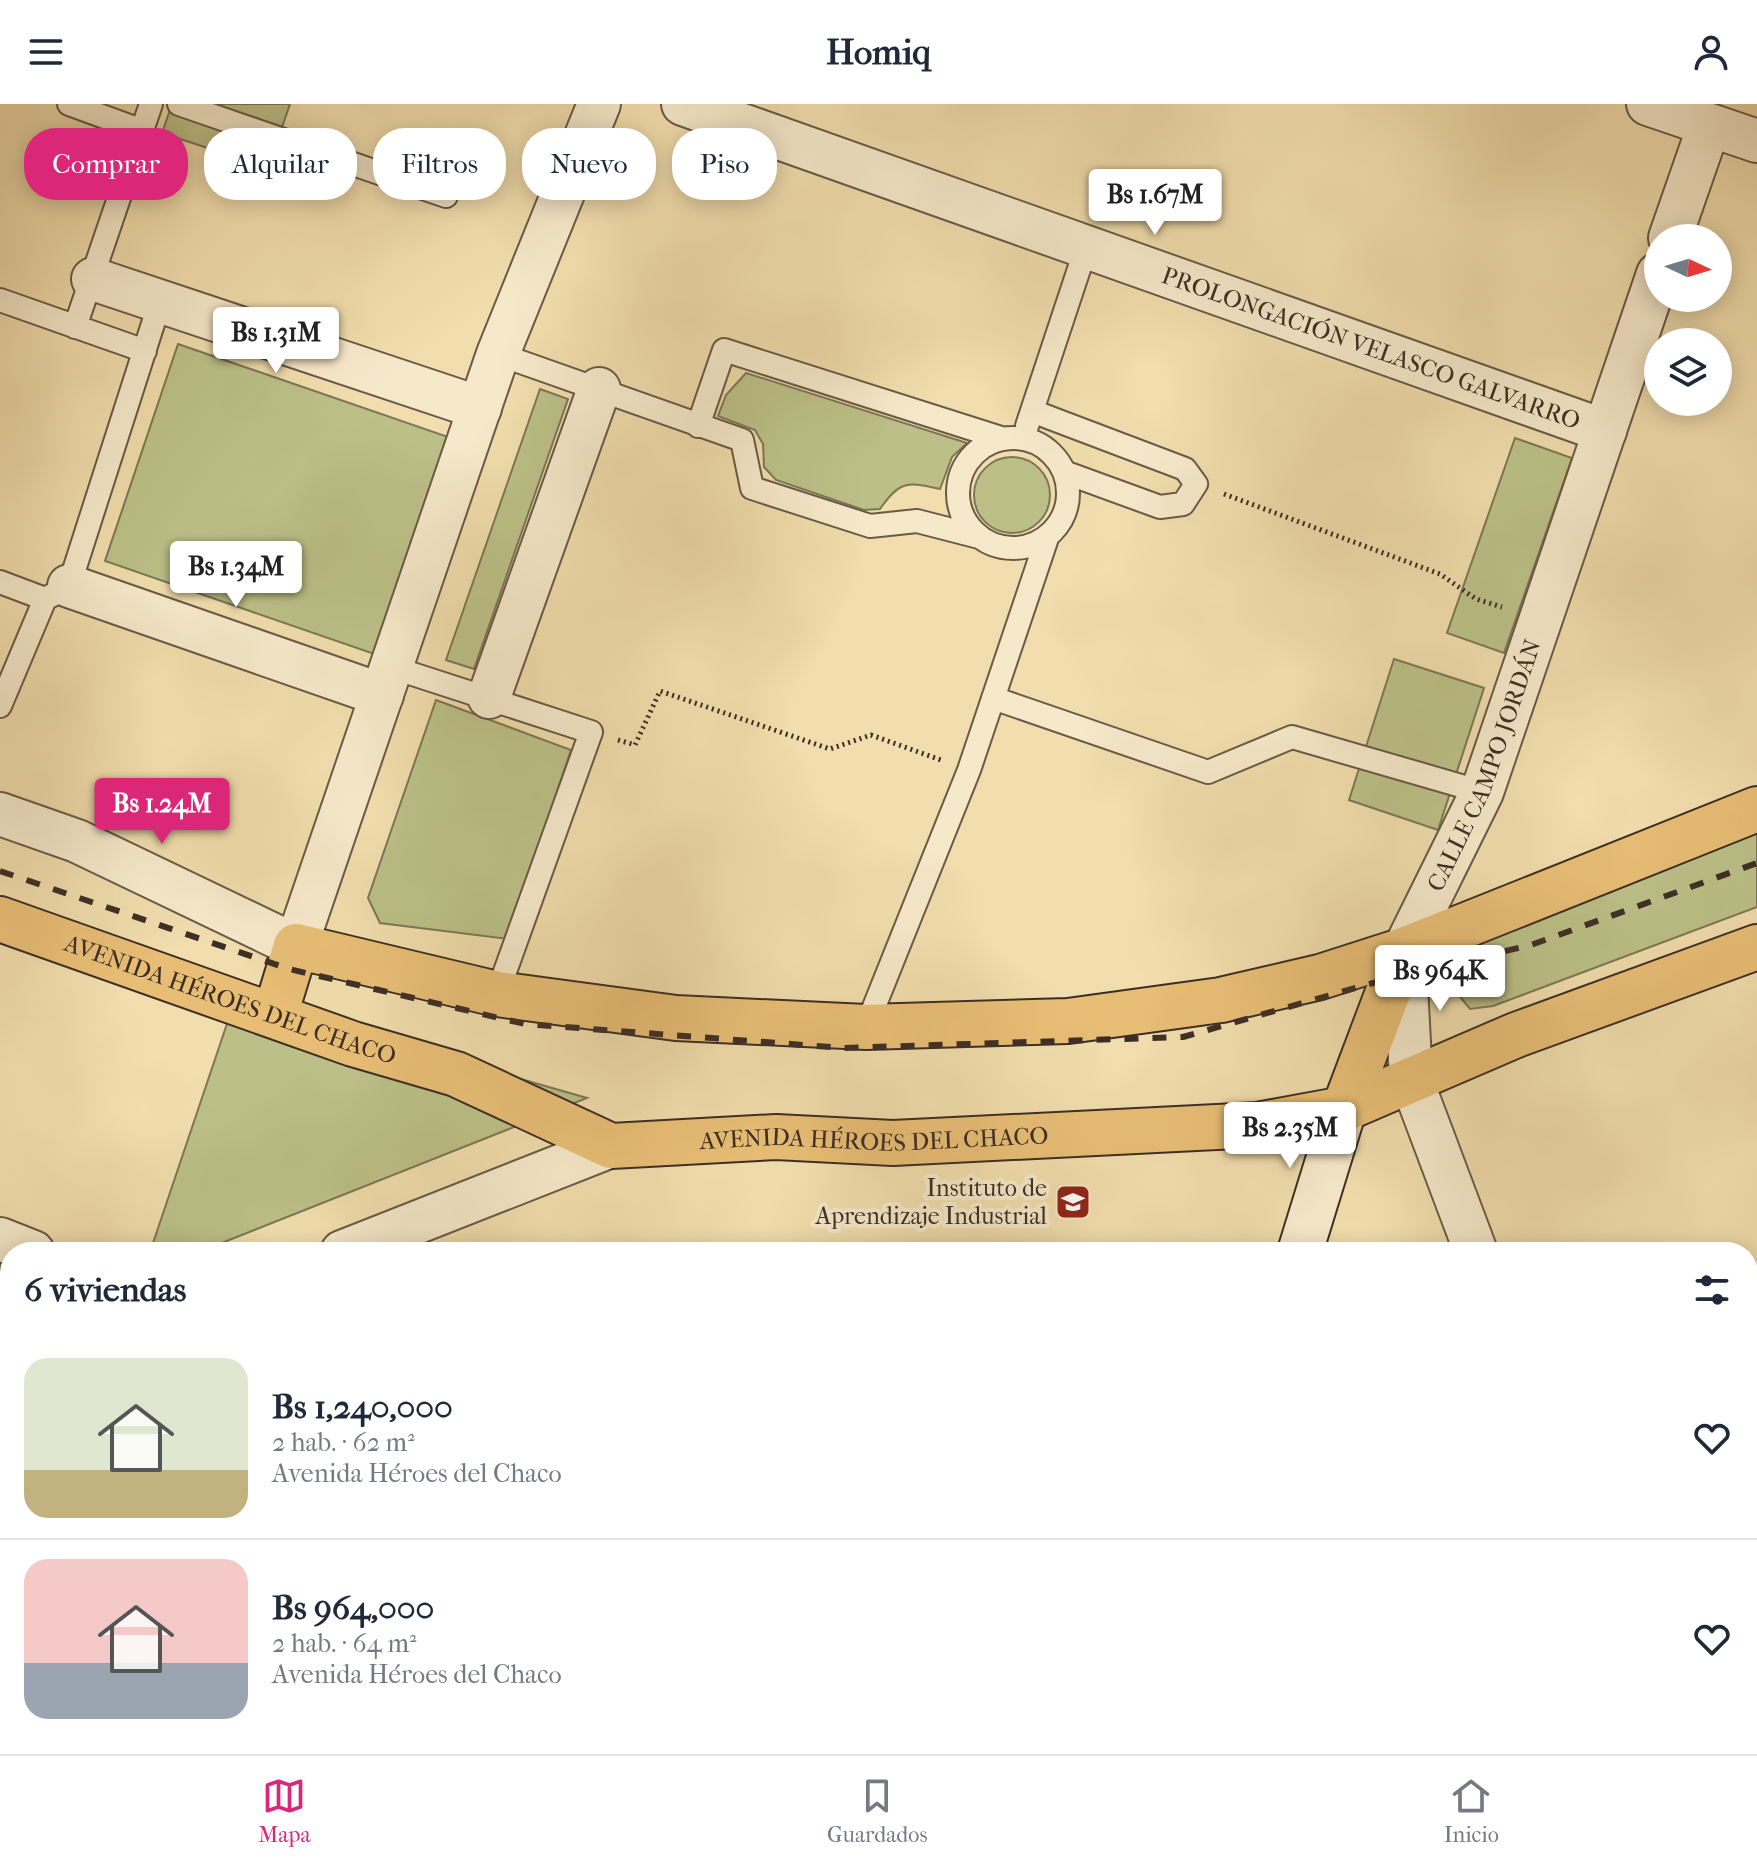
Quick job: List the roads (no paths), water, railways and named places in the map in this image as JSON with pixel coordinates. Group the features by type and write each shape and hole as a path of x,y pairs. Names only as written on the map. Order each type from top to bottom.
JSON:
{"main road":[{"path":"275,1015 296,946 497,994 676,1018 866,1027 1068,1021 1205,1002 1320,977 1404,950 1757,809"},
{"name":"AVENIDA HÉROES DEL CHACO","path":"0,919 456,1074 611,1146 776,1137 893,1143 1257,1125 1344,1109 1516,1035 1757,947"},
{"name":"CALLE CAMPO JORDÁN","path":"1303,1242 1344,1109 1404,950"}],"street":[{"path":"0,814 77,841 296,946 498,354 599,104"},
{"name":"PROLONGACIÓN VELASCO GALVARRO","path":"683,104 1605,431"},
{"path":"1648,104 1757,141"},
{"path":"1675,224 1709,126"},
{"path":"93,279 480,408"},
{"name":"CALLE CAMPO JORDÁN","path":"1404,950 1482,792 1645,312"},
{"path":"489,697 599,389"},
{"path":"57,593 386,681"},
{"path":"1404,950 1411,1079 1472,1242"},
{"path":"367,1242 611,1146"}],"lane":[{"path":"69,104 135,128"},
{"path":"141,128 151,104"},
{"path":"179,104 373,171"},
{"path":"75,327 118,200"},
{"path":"979,537 960,507 960,480 973,456 987,444 1013,439 1032,411 1086,248"},
{"path":"0,300 145,351"},
{"path":"0,706 57,593 160,302"},
{"path":"698,426 724,350 1013,439 1054,456 1064,472 1068,489 1067,508 1047,538 969,770 866,1027"},
{"path":"498,354 742,440 752,488 870,526 917,521 1013,549 1031,546 1047,538"},
{"path":"1032,411 1185,469 1196,484 1183,504 1160,507 1064,472"},
{"path":"0,582 57,593"},
{"path":"386,681 489,697 591,732 497,994"},
{"path":"993,698 1208,772 1292,737 1482,792"}],"railway":[{"path":"0,871 289,969 525,1024 844,1048 1183,1037 1394,977 1531,945 1757,863"}],"place":[{"name":"Instituto de Aprendizaje Industrial","path":"1073,1202"}]}
